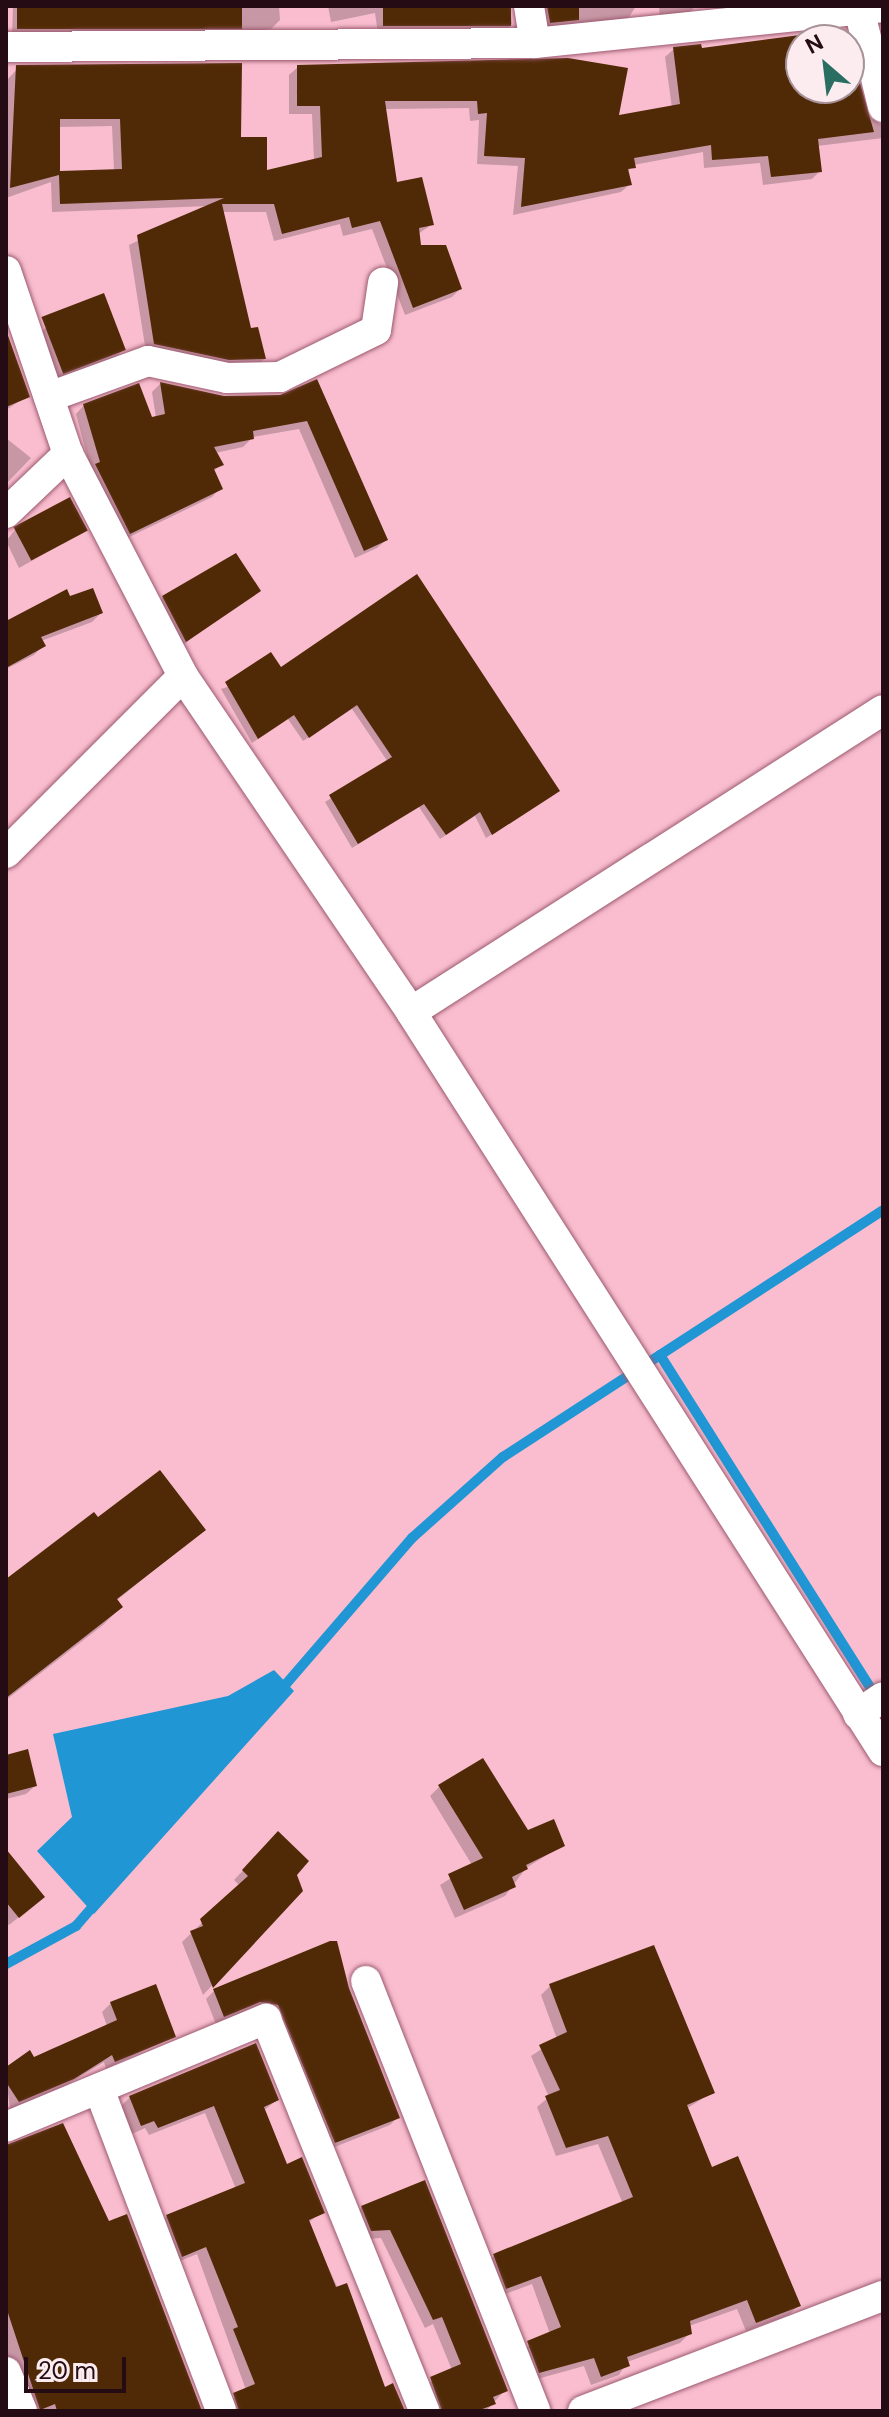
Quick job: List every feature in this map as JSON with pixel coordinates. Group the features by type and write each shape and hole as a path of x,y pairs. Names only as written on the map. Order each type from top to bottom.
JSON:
{"street":[{"path":"529,6 535,43"},
{"path":"6,47 535,43 871,8 883,107"},
{"path":"6,271 68,454 183,676 411,1012 883,1751"},
{"path":"49,397 148,361 227,378 280,377 376,330 383,283"},
{"path":"6,513 68,454"},
{"path":"6,853 183,676"},
{"path":"411,1012 883,710"},
{"path":"858,1714 883,1697"},
{"path":"366,1981 535,2411"},
{"path":"6,2127 266,2019 424,2411"},
{"path":"99,2089 221,2411"},
{"path":"583,2411 883,2296"},
{"path":"6,2372 22,2411"}],"water":[{"path":"274,1670 294,1691 94,1914 37,1851 72,1817 53,1734 228,1696"}],"building":[{"path":"17,6 242,6 242,29 17,29"},
{"path":"383,6 511,6 511,26 383,26"},
{"path":"547,6 579,6 579,20 550,23"},
{"path":"785,37 785,104 865,104 865,100 874,132 818,139 822,172 771,177 768,156 712,160 711,145 634,158 636,168 628,169 632,185 521,207 525,158 484,156 487,113 478,114 477,101 385,101 397,182 422,177 434,225 419,228 421,245 446,245 462,289 413,308 380,221 352,228 349,217 282,234 274,204 222,204 251,328 258,327 266,359 229,360 154,344 137,235 224,198 60,204 59,175 10,188 16,65 242,63 241,137 267,137 267,170 322,157 320,106 297,106 297,65 568,58 628,68 619,115 680,104 673,47 701,44 702,48","holes":["60,119 120,119 122,169 60,171"]},
{"path":"104,293 126,350 63,374 41,317"},
{"path":"6,330 30,397 6,407"},
{"path":"317,379 388,540 364,551 307,421 253,431 254,439 214,447 224,465 214,469 223,489 130,534 95,464 100,462 83,404 139,383 152,417 165,414 160,382 224,396 280,395"},
{"path":"70,497 88,531 31,561 13,527"},
{"path":"236,553 261,591 186,642 162,596"},
{"path":"417,574 560,791 492,835 480,812 446,835 424,804 358,844 329,795 392,757 357,705 309,738 294,715 258,739 225,682 271,652 281,667"},
{"path":"93,588 103,613 41,637 46,646 6,668 6,621 67,589 70,596"},
{"path":"160,1470 206,1530 117,1599 123,1607 6,1698 6,1579 94,1512 98,1517"},
{"path":"28,1749 37,1786 6,1794 6,1755"},
{"path":"483,1758 528,1830 554,1819 565,1846 526,1865 528,1869 512,1877 516,1887 464,1910 448,1874 483,1858 438,1785"},
{"path":"278,1831 309,1861 297,1875 303,1891 213,1988 190,1931 203,1926 200,1919 248,1876 242,1870"},
{"path":"6,1849 45,1897 19,1918 6,1902"},
{"path":"330,1941 337,1941 349,1988 400,2118 335,2143 278,2005 260,2002 224,2017 213,1989"},
{"path":"654,1945 715,2093 687,2105 712,2167 738,2156 801,2306 756,2323 747,2300 690,2321 692,2334 627,2357 630,2366 601,2377 594,2358 539,2373 527,2341 561,2327 541,2276 506,2289 493,2254 633,2197 608,2136 566,2148 545,2096 560,2090 539,2045 567,2032 549,1984"},
{"path":"156,1984 176,2037 115,2062 112,2055 74,2079 19,2102 6,2082 6,2067 30,2050 34,2057 117,2020 110,2002"},
{"path":"256,2043 279,2100 264,2107 287,2164 302,2157 325,2213 309,2220 336,2287 347,2283 385,2387 393,2383 405,2411 239,2411 233,2393 255,2384 233,2329 238,2327 206,2247 182,2257 166,2215 245,2183 214,2106 158,2128 154,2121 141,2126 129,2096"},
{"path":"63,2123 109,2221 127,2214 202,2411 57,2411 55,2404 40,2410 6,2307 6,2145"},
{"path":"425,2180 508,2391 493,2397 496,2404 477,2411 442,2411 430,2377 461,2364 442,2317 433,2320 390,2230 371,2231 361,2206"}],"waterway":[{"path":"280,1691 412,1538 503,1457 883,1210"},
{"path":"660,1355 876,1697"},
{"path":"6,1964 76,1926 99,1900"}]}
